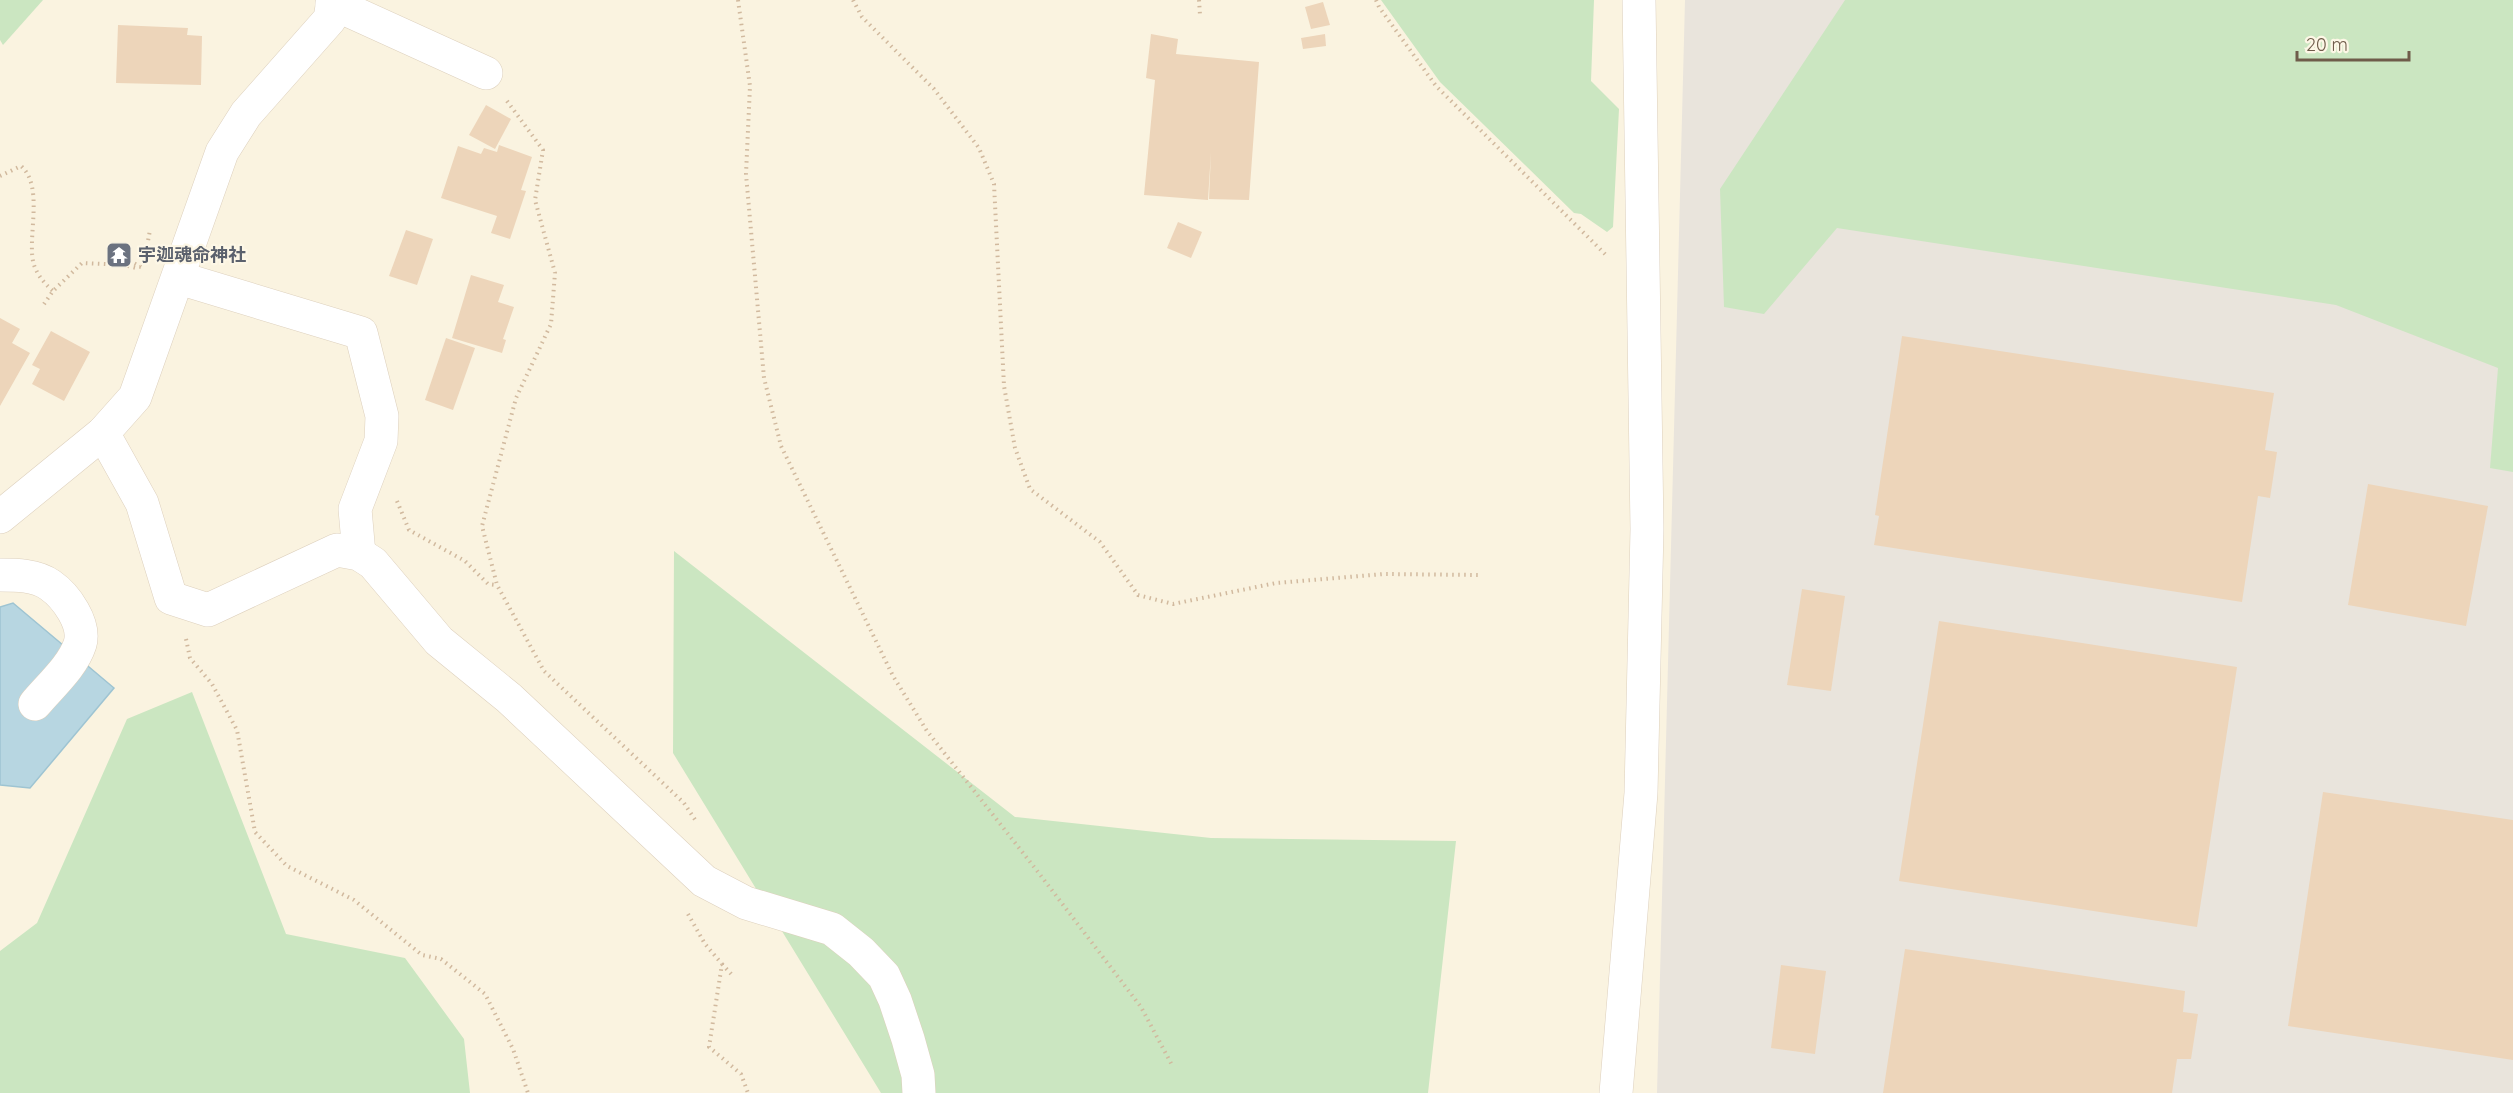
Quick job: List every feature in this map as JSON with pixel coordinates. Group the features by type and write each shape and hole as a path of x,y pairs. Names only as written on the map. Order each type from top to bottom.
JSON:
{"street":[{"path":"1616,1093 1641,793 1647,528 1639,0"},
{"path":"0,517 103,433 135,397 222,152 246,114 330,19 333,2 486,73"},
{"path":"179,278 361,333 382,416 381,441 355,509 359,554"},
{"path":"103,433 142,502 171,598 208,610 337,550 359,554 373,563 439,641 509,698 704,880 746,903 832,929 861,952 884,976 895,1000 911,1047 919,1093"},
{"path":"0,575 30,576 49,584 61,595 80,627 81,641 75,656 35,704"}],"path":[{"path":"738,0 750,86 746,174 764,378 781,446 893,676 927,731 1140,1007 1173,1067"},
{"path":"853,0 862,17 934,89 979,148 994,184 1004,386 1015,448 1030,489 1100,542 1138,595 1173,604 1287,582 1384,574 1482,575"},
{"path":"1199,0 1200,15"},
{"path":"1376,0 1436,86 1645,293"},
{"path":"486,73 543,150 535,200 555,273 551,324 516,398 482,525 497,585 544,670 684,803 697,822"},
{"path":"0,176 21,165 26,170 32,190 33,262 41,280 53,291"},
{"path":"140,267 150,230"},
{"path":"124,258 140,267"},
{"path":"44,304 53,291 82,262 140,267"},
{"path":"357,499 373,504 388,491 394,493 409,530 465,561 488,584 497,585"},
{"path":"171,598 181,619 190,658 212,684 237,730 255,832 287,866 354,900 422,955 441,959 485,994 513,1049 528,1093"},
{"path":"683,906 705,944 733,976"},
{"path":"722,964 710,1047 741,1074 748,1093"}],"shaded area":[{"path":"1685,0 2513,0 2513,1093 1657,1093"}],"green space":[{"path":"0,0 43,0 3,45 0,40"},
{"path":"1381,0 1594,0 1591,81 1619,109 1613,227 1607,232 1581,214 1574,213 1440,82"},
{"path":"1845,0 2513,0 2513,472 2490,468 2498,368 2336,305 1837,228 1764,314 1724,307 1720,189"},
{"path":"674,551 1015,817 1211,838 1456,841 1428,1093 881,1093 673,753"},
{"path":"192,692 286,934 405,958 464,1039 470,1093 0,1093 0,951 37,923 127,719"}],"water":[{"path":"13,603 114,688 30,788 0,785 0,607"}],"building":[{"path":"1323,2 1330,25 1311,29 1305,7"},
{"path":"118,25 188,28 187,35 202,36 201,85 116,83"},
{"path":"1151,34 1178,39 1176,54 1259,62 1249,200 1209,199 1211,152 1208,200 1144,195 1155,80 1146,78"},
{"path":"1325,34 1326,46 1303,49 1301,38"},
{"path":"486,105 511,119 495,149 469,135"},
{"path":"499,145 532,157 521,190 526,191 510,239 491,233 497,216 441,198 458,146 481,154 484,148 497,152"},
{"path":"1178,222 1202,232 1191,258 1167,248"},
{"path":"406,230 433,239 417,285 389,276"},
{"name":"宇迦魂命神社","path":"117,249 124,252 120,261 113,258"},
{"path":"471,275 504,285 498,302 514,307 503,339 506,340 502,353 452,338"},
{"path":"0,318 20,329 12,343 30,353 0,406"},
{"path":"51,331 90,352 64,401 32,384 40,369 32,365"},
{"path":"1902,336 2274,393 2265,450 2277,452 2270,498 2258,496 2242,602 1874,545 1879,516 1875,515"},
{"path":"446,338 475,348 453,410 425,400"},
{"path":"2368,484 2488,506 2466,626 2348,605"},
{"path":"1802,589 1845,596 1831,691 1787,685"},
{"path":"1939,621 2237,667 2197,927 1899,881"},
{"path":"2323,792 2513,820 2513,1060 2288,1026"},
{"path":"1905,949 2185,991 2183,1012 2198,1014 2191,1059 2177,1059 2172,1093 1883,1093"},
{"path":"1781,965 1826,971 1815,1054 1771,1048"}],"place":[{"name":"宇迦魂命神社","path":"119,255"}]}
